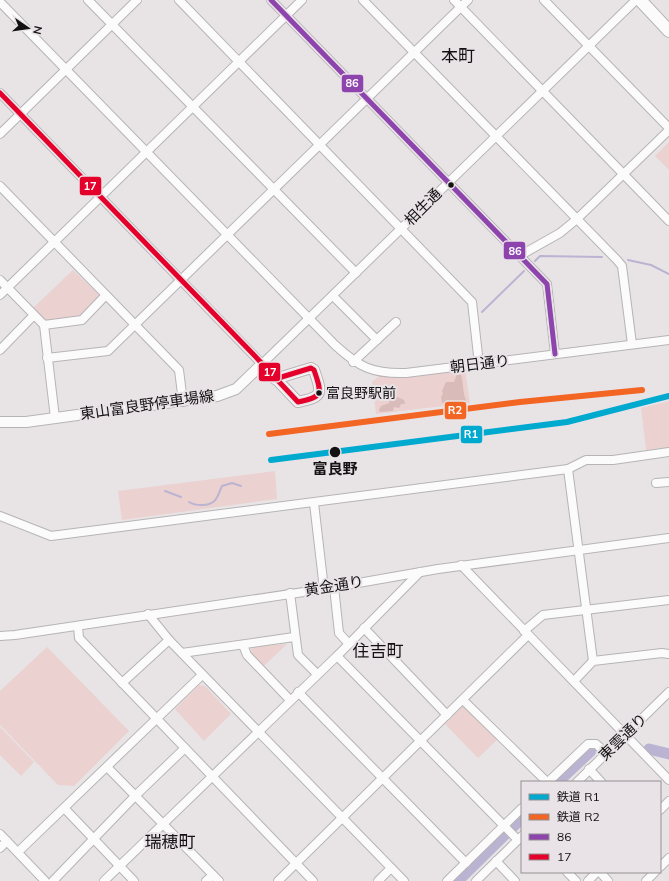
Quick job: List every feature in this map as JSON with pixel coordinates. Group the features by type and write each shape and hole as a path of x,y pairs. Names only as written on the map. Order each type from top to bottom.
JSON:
{"highway":[{"path":"640,0 669,31"}],"main road":[{"path":"262,364 275,379"},
{"name":"東山富良野停車場線","path":"0,422 26,422 183,402 228,393 236,389 262,364"}],"street":[{"path":"88,0 356,273"},
{"path":"0,134 137,0"},
{"path":"179,0 472,302 479,364"},
{"path":"271,0 547,284 555,354"},
{"path":"0,295 302,0"},
{"path":"363,0 622,266 632,344"},
{"path":"454,0 669,221"},
{"path":"48,358 108,351 468,0"},
{"path":"520,255 560,233 577,219 669,129 544,0"},
{"name":"相生通","path":"262,364 311,318 495,136 636,0"},
{"name":"朝日通り","path":"0,2 353,362 370,370 387,373 479,364 669,340"},
{"path":"0,93 262,364"},
{"path":"0,186 179,370 183,402"},
{"path":"0,280 44,325 55,418"},
{"path":"44,325 82,320 106,295"},
{"path":"333,296 377,340"},
{"path":"0,350 34,315"},
{"path":"353,362 396,322"},
{"path":"0,516 51,536 568,470 586,460 613,460 669,452"},
{"path":"568,470 580,549 593,661"},
{"path":"656,483 669,482"},
{"path":"314,503 324,589"},
{"name":"黄金通り","path":"0,636 15,636 148,614 324,589 461,565 669,538"},
{"path":"461,565 669,780"},
{"path":"104,881 164,824 258,730 349,644 420,572"},
{"path":"334,587 339,633 349,644"},
{"path":"290,593 294,637 298,655 317,674"},
{"path":"278,881 463,700 543,615 669,600"},
{"path":"148,614 169,640 202,675 258,730 342,819 404,881"},
{"path":"78,626 79,638 313,881"},
{"path":"364,628 448,715"},
{"path":"182,653 294,637"},
{"path":"122,683 169,640"},
{"path":"243,645 247,655 290,700"},
{"path":"574,682 593,661 662,653 669,654"},
{"path":"336,656 507,830 520,838 476,881"},
{"path":"18,852 65,809 202,675"},
{"path":"298,692 466,864"},
{"name":"東雲通り","path":"578,781 669,692"},
{"path":"463,700 547,781"},
{"path":"549,781 588,744 596,744 606,752"},
{"path":"53,881 185,748"},
{"path":"107,767 216,878 206,881"},
{"path":"589,770 600,781"},
{"path":"661,809 669,801"},
{"path":"65,809 134,881"},
{"path":"447,881 507,830 521,809"},
{"path":"0,834 18,852 39,879"},
{"path":"0,848 7,841"},
{"path":"661,866 669,858"},
{"path":"496,862 515,881"},
{"path":"378,881 392,868"},
{"path":"568,873 576,881"},
{"path":"588,881 597,873"},
{"path":"599,873 608,881"},
{"path":"646,881 654,873"}],"shaded area":[{"path":"669,142 669,170 655,156"},
{"path":"73,270 99,295 99,298 80,317 47,323 33,308"},
{"path":"465,370 470,403 376,414 372,382 379,376 406,377"},
{"path":"457,374 461,375 466,400 462,404 442,403 442,391 446,382 454,382"},
{"path":"395,396 404,400 405,404 401,404 399,408 394,407 393,411 380,412 379,410 381,406 389,403 390,399"},
{"path":"669,401 669,447 646,450 641,408"},
{"path":"275,471 277,499 122,520 118,491"},
{"path":"287,644 264,666 250,653 252,647"},
{"path":"47,647 129,731 74,786 58,785 0,725 0,691"},
{"path":"199,685 205,686 231,714 204,741 175,709"},
{"path":"464,705 498,739 478,758 445,724"},
{"path":"0,727 34,762 21,776 0,755"}],"waterway":[{"path":"535,261 540,256 602,257"},
{"path":"628,260 651,265 669,274"},
{"path":"482,312 524,271"},
{"path":"189,502 199,505 207,505 214,502 222,486 232,483 241,486"},
{"path":"165,491 181,497"},
{"path":"649,749 669,754"},
{"path":"559,781 591,751"},
{"path":"458,881 521,819"}],"rail line":[{"name":"R2","path":"269,434 520,402 642,390"},
{"name":"R1","path":"271,460 567,422 669,396"}],"transit line":[{"name":"86","path":"271,0 547,284 555,354"},
{"name":"17","path":"0,93 254,355 298,402 313,398 319,393 319,384 314,370 311,368 275,379"}],"place":[{"name":"富良野駅前","path":"319,393"},
{"name":"富良野","path":"335,452"}],"district":[{"name":"本町","path":"458,56"},
{"name":"住吉町","path":"378,651"},
{"name":"瑞穂町","path":"170,842"}]}
